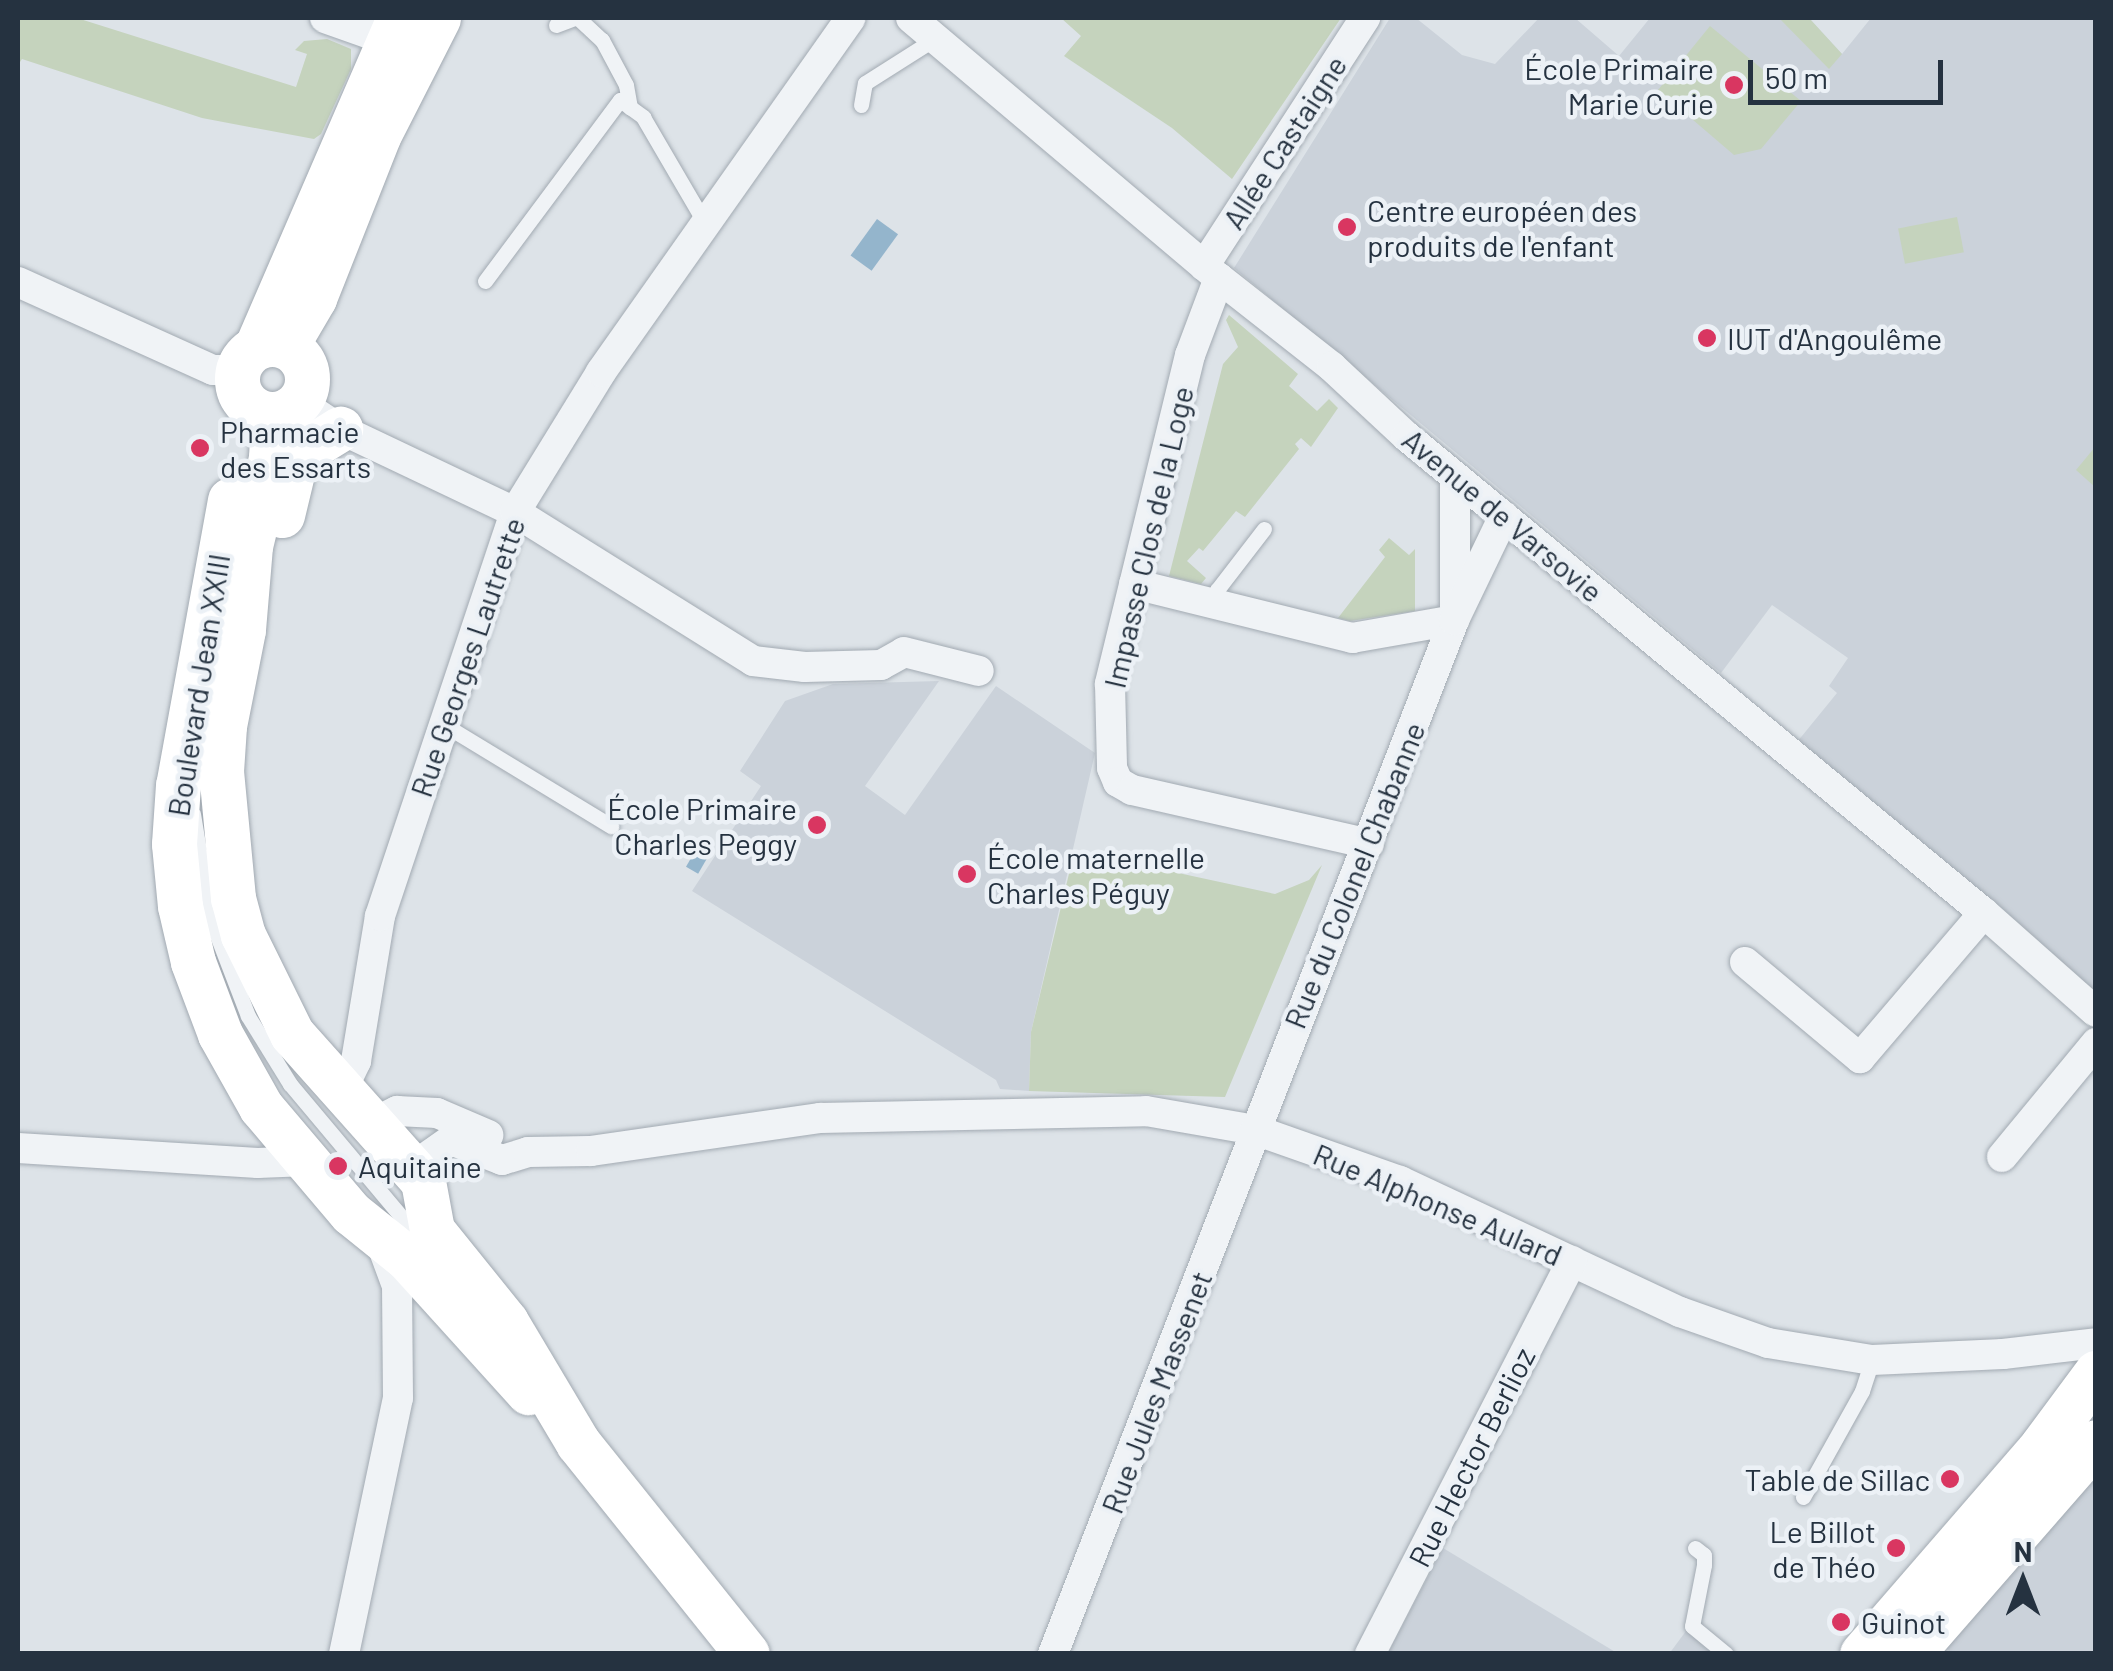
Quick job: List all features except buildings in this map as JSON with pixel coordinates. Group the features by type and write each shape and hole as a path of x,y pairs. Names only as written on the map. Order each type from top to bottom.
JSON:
{"main road":[{"name":"Boulevard Jean XXIII","path":"243,630 250,546 270,458 267,381 314,298 378,136 438,18"},
{"name":"Boulevard Jean XXIII","path":"264,1064 243,934 203,749 224,525 244,442 393,29"},
{"name":"Boulevard Jean XXIII","path":"264,1064 220,1034 194,962 180,906 174,844 243,630 261,601 294,466 314,444 340,429"},
{"path":"264,1064 343,1088 373,1123 403,1220 439,1298 527,1392 566,1421"},
{"path":"264,1064 307,1161 403,1220 432,1230 506,1322 578,1443 747,1654"},
{"path":"1862,1654 2042,1446 2096,1372"},
{"path":"1912,1654 2096,1442"}],"street":[{"path":"325,18 393,29"},
{"name":"Rue Georges Lautrette","path":"343,1088 356,1061 380,916 516,512 601,372 851,18"},
{"name":"Avenue de Varsovie","path":"911,18 1211,272 1332,367 1456,477 1984,913 2096,1012"},
{"name":"Allée Castaigne","path":"1211,272 1365,18"},
{"name":"Impasse Clos de la Loge","path":"1211,272 1110,684 1112,768 1118,782 1132,790 1368,844"},
{"path":"18,282 213,370 267,381 340,429 516,512 753,661 805,667 881,665 904,652 979,671"},
{"name":"Rue du Colonel Chabanne","path":"1454,620 1456,477"},
{"name":"Rue du Colonel Chabanne","path":"1255,1130 1454,620 1504,516"},
{"path":"1134,584 1352,638 1454,620"},
{"path":"1745,962 1860,1058 1984,913"},
{"path":"2002,1157 2096,1042"},
{"path":"198,1159 247,1147 264,1064"},
{"name":"Rue Alphonse Aulard","path":"373,1123 397,1111 438,1113 528,1152"},
{"name":"Rue Alphonse Aulard","path":"403,1220 451,1140 502,1160 528,1152 591,1151 820,1118 1146,1111 1255,1130 1400,1181 1725,1330 1815,1354 1872,1360 2003,1354 2096,1343"},
{"name":"Rue Jules Massenet","path":"1053,1654 1255,1130"},
{"path":"18,1148 307,1161"},
{"path":"344,1654 398,1398 398,1286 403,1220"},
{"name":"Rue Hector Berlioz","path":"1370,1654 1572,1261"},
{"path":"401,1348 414,1301 425,1295 439,1298"}],"lane":[{"path":"556,25 576,18 602,40 626,85 630,108"},
{"path":"861,105 865,83 936,38"},
{"path":"486,281 620,100 643,117 706,225"},
{"path":"1213,603 1217,590 1264,529"},
{"path":"443,723 611,826"},
{"path":"203,749 198,837 215,934 264,1064 290,1084 403,1220"},
{"path":"198,837 203,749"},
{"path":"1804,1498 1862,1391 1872,1360"},
{"path":"1694,1548 1704,1555 1704,1564 1692,1626 1726,1654"}],"shaded area":[{"name":"IUT d'Angoulême","path":"1390,18 1416,18 1462,55 1495,64 1539,18 1575,18 1619,56 1650,18 1809,18 1842,54 1871,18 2095,18 2095,997 1793,747 1837,693 1829,686 1848,658 1772,605 1721,673 1234,268"},
{"name":"École maternelle Charles Péguy","path":"939,681 865,786 905,815 996,686 1095,753 1031,1032 1029,1091 1000,1089 996,1080 692,891 761,786 740,771 785,701 833,684"},
{"path":"2095,1467 2095,1653 1952,1654 1944,1646"},
{"path":"1443,1548 1617,1653 1388,1653"},
{"path":"1686,1631 1714,1653 1669,1654"}],"green space":[{"path":"18,18 77,18 296,87 307,54 295,50 304,41 327,39 351,49 351,69 321,134 314,139 202,118 22,59 18,65"},
{"path":"1061,18 1341,18 1232,179 1172,128 1064,56 1081,36"},
{"path":"1779,18 1809,18 1842,54 1829,69"},
{"path":"1710,26 1801,101 1761,149 1734,155 1658,90"},
{"path":"1957,217 1964,252 1905,264 1898,228"},
{"path":"1229,315 1298,374 1289,386 1317,411 1329,399 1338,408 1311,447 1301,438 1295,444 1299,449 1245,517 1236,511 1203,551 1199,548 1187,561 1206,578 1201,584 1169,576 1223,364 1238,347 1226,320"},
{"path":"2095,447 2095,487 2076,470"},
{"path":"1389,538 1409,555 1415,549 1415,611 1350,621 1338,618 1385,557 1379,550"},
{"path":"1095,855 1275,894 1309,880 1322,865 1225,1097 1029,1091 1031,1032 1073,857 1087,859"}],"water":[{"path":"877,219 898,234 872,271 851,255"},
{"path":"702,839 714,846 698,874 686,867"}],"place":[{"name":"École Primaire Marie Curie","path":"1734,85"},
{"name":"Centre européen des produits de l'enfant","path":"1347,227"},
{"name":"IUT d'Angoulême","path":"1707,338"},
{"name":"Pharmacie des Essarts","path":"200,448"},
{"name":"École Primaire Charles Peggy","path":"817,825"},
{"name":"École maternelle Charles Péguy","path":"967,874"},
{"name":"Aquitaine","path":"338,1166"},
{"name":"Table de Sillac","path":"1950,1479"},
{"name":"Le Billot de Théo","path":"1896,1548"},
{"name":"Guinot","path":"1841,1622"}]}
